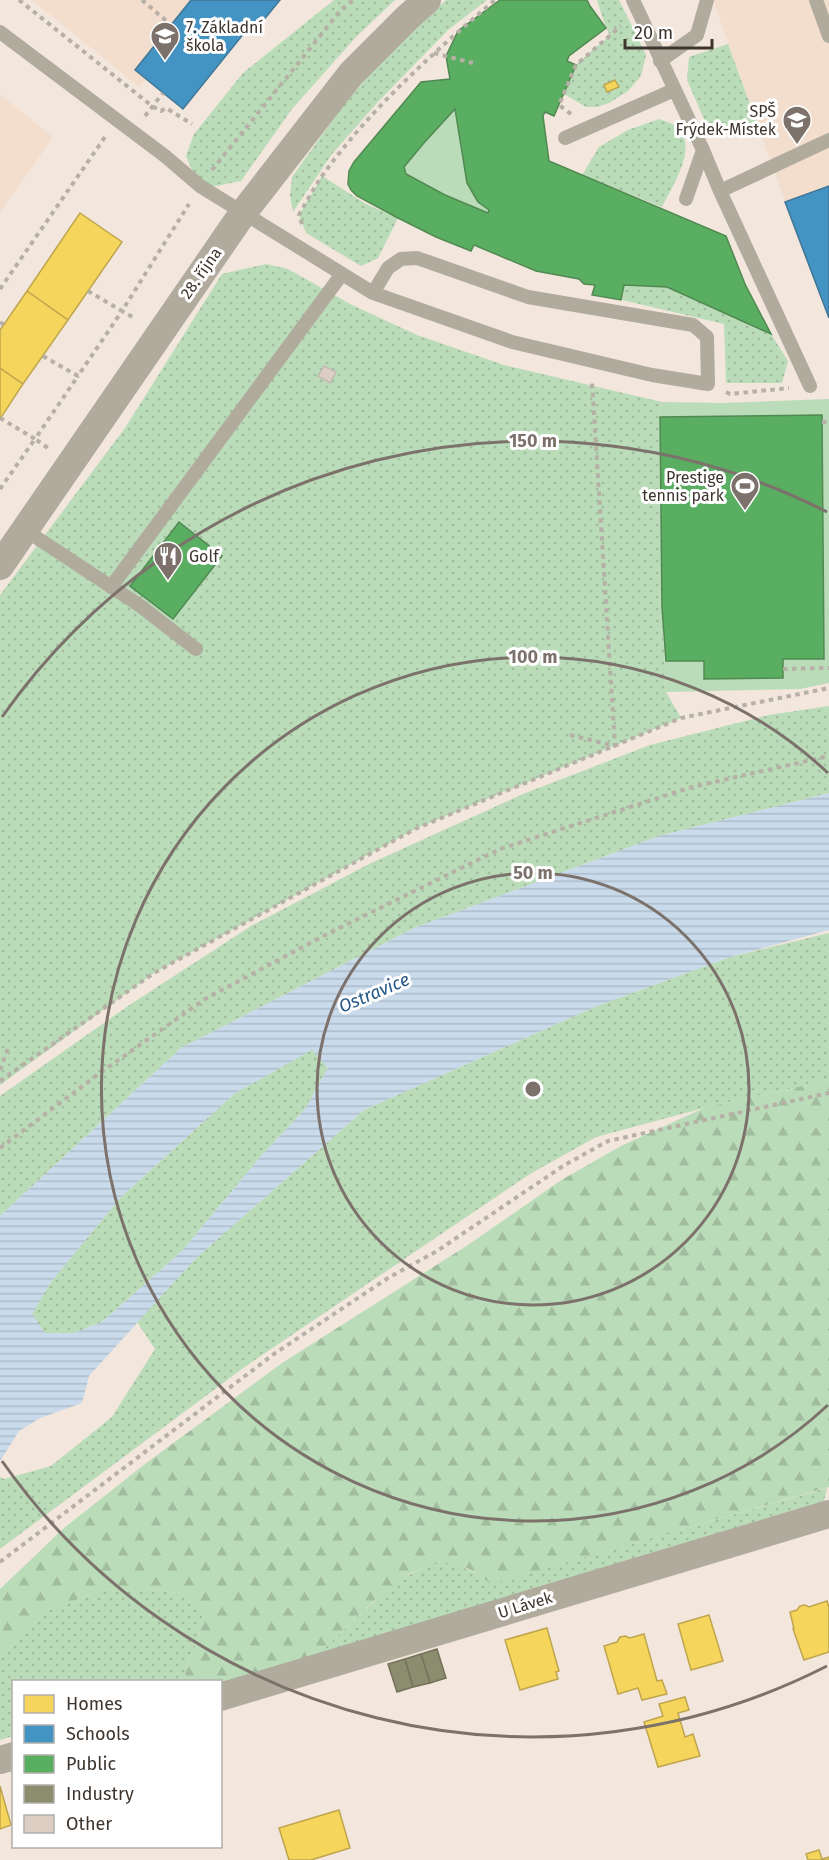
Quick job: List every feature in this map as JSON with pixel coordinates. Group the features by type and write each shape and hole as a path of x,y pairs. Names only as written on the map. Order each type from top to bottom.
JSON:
{"street":[{"name":"28. října","path":"0,566 243,213 351,74 427,0"},
{"name":"U Lávek","path":"222,1696 829,1514"}],"lane":[{"path":"660,61 697,34 707,0"},
{"path":"816,0 829,36"},
{"path":"635,6 810,386"},
{"path":"0,32 117,119 200,186 373,293 512,342 652,375 708,384 707,337 693,326 528,297 417,258 401,259 388,268 373,293"},
{"path":"565,138 674,90"},
{"path":"720,191 829,140"},
{"path":"686,199 703,150"},
{"path":"111,586 342,274"},
{"path":"25,530 139,605 196,649"}],"path":[{"path":"19,0 152,106 161,111 166,108 192,124"},
{"path":"142,0 171,25"},
{"path":"212,170 341,10 353,0"},
{"path":"306,233 298,215 322,176 369,118 433,53 495,0"},
{"path":"566,109 559,105 576,65 635,6"},
{"path":"433,53 472,63"},
{"path":"155,102 163,93"},
{"path":"0,289 117,119"},
{"path":"0,489 122,311 192,200"},
{"path":"88,291 160,333"},
{"path":"43,357 78,376"},
{"path":"591,360 615,746"},
{"path":"708,384 730,394 810,386"},
{"path":"0,418 71,462"},
{"path":"822,422 829,422"},
{"path":"783,669 829,668"},
{"path":"0,1081 154,973 415,829 681,718 829,688"},
{"path":"570,735 615,746"},
{"path":"0,1148 205,999 329,933 500,849 692,787 829,756"},
{"path":"0,1070 8,1048"},
{"path":"0,1562 274,1354 388,1278 437,1251 563,1166 608,1141 829,1093"}],"shaded area":[{"name":"7. Základní škola","path":"32,0 280,0 254,32 249,28 183,109 146,79 139,87"},
{"name":"SPŠ Frýdek-Místek","path":"713,0 829,0 829,318 785,202"},
{"path":"0,94 53,137 0,213"}],"green space":[{"path":"334,0 395,0 356,37 292,109 241,181 211,187 193,173 186,156 194,134 243,73"},
{"path":"446,0 487,0 448,30 377,103 332,154 293,212 290,195 292,177 345,103 392,48"},
{"path":"597,0 619,0 646,55 641,76 628,91 609,103 597,107 586,107 564,94 576,65 610,35"},
{"path":"728,44 758,126 738,136 720,132 704,119 687,80 689,57"},
{"path":"455,109 467,183 478,201 489,210 488,213 445,195 406,174 404,167"},
{"path":"659,119 676,126 683,134 685,144 682,166 662,207 582,175 599,147 628,130"},
{"path":"322,176 366,204 398,218 378,258 361,266 306,233 299,215"},
{"path":"266,264 288,269 352,305 417,335 504,365 662,402 660,417 662,607 666,692 681,718 415,829 154,973 0,1085 0,595 125,428 222,274"},
{"path":"624,285 667,287 771,334 788,361 782,383 726,383 724,324 622,300"},
{"name":"Prestige tennis park","path":"829,399 829,683 800,689 666,692 662,607 660,417 662,402 722,403"},
{"path":"829,706 829,793 659,836 414,928 181,1048 0,1216 0,1096 128,1006 251,926 369,864 523,794 650,745 769,715"},
{"path":"829,933 829,1080 704,1108 596,1137 530,1174 246,1366 0,1549 0,1477 4,1479 51,1466 112,1417 155,1349 137,1322 195,1259 364,1110 597,1006 730,957"},
{"path":"313,1049 328,1068 305,1109 262,1155 182,1251 102,1322 74,1333 45,1333 31,1315 51,1282 121,1197 234,1094"},
{"path":"829,1080 829,1487 492,1584 469,1569 440,1561 411,1573 375,1600 324,1649 298,1668 222,1693 222,1680 186,1680 185,1669 199,1638 203,1612 181,1594 139,1587 103,1590 43,1612 0,1660 0,1589 64,1528 145,1464 282,1363 468,1245 563,1179 621,1146 704,1108"},
{"path":"827,1488 824,1501 314,1656 394,1585 436,1562 456,1564 493,1583"},
{"path":"139,1587 181,1594 203,1612 199,1638 185,1669 186,1680 12,1680 12,1736 0,1740 0,1660 43,1612 103,1590"}],"water":[{"name":"Ostravice","path":"829,793 829,930 730,957 597,1006 364,1110 195,1259 89,1376 82,1403 40,1418 19,1431 0,1461 0,1216 181,1048 414,928 659,836","holes":["312,1050 328,1068 305,1109 262,1155 182,1251 102,1322 74,1333 45,1333 32,1314 51,1282 121,1197 234,1094"]}],"building: Homes":[{"path":"615,80 619,87 607,92 604,85"},
{"path":"80,213 122,242 68,320 27,291"},
{"path":"27,291 68,320 23,384 0,368 0,330"},
{"path":"0,368 23,384 0,419"},
{"path":"827,1601 829,1652 804,1660 793,1629 790,1612 797,1610 800,1606 809,1607"},
{"path":"709,1615 723,1661 691,1670 678,1624"},
{"path":"547,1628 559,1671 556,1672 558,1679 520,1690 505,1640"},
{"path":"644,1634 657,1681 662,1680 667,1694 642,1700 638,1688 618,1694 604,1646 617,1642 620,1637 630,1638"},
{"path":"685,1697 689,1710 678,1713 685,1737 693,1734 700,1756 658,1767 644,1722 663,1716 659,1704"},
{"path":"0,1786 11,1825 0,1829"},
{"path":"339,1810 350,1848 311,1860 289,1860 279,1828"},
{"path":"819,1850 822,1859 829,1857 829,1860 808,1860 806,1854"}],"building: Schools":[{"path":"191,0 280,0 254,32 249,27 183,109 135,70"},
{"path":"829,186 829,318 785,202"}],"building: Public":[{"path":"500,0 587,0 606,28 569,56 567,61 576,65 554,116 545,112 543,116 549,161 726,236 745,284 771,334 667,287 624,285 621,300 592,295 595,285 584,284 579,279 536,271 474,245 471,251 436,237 357,196 348,184 349,171 354,162 421,82 450,79 446,56 458,31","holes":["455,109 467,183 478,202 489,210 488,213 445,195 406,174 404,167"]},
{"name":"Prestige tennis park","path":"822,415 824,659 783,659 783,678 704,679 704,661 666,661 662,607 660,417"},
{"path":"179,522 222,556 173,619 130,586"}],"building: Industry":[{"path":"437,1649 446,1678 430,1683 421,1654"},
{"path":"421,1654 430,1683 413,1687 405,1659"},
{"path":"405,1659 413,1687 397,1692 388,1664"}],"building: Other":[{"path":"324,366 336,372 330,383 318,376"}],"place":[{"name":"7. Základní škola","path":"165,62"},
{"name":"SPŠ Frýdek-Místek","path":"797,146"},
{"name":"Prestige tennis park","path":"745,512"},
{"name":"Golf","path":"168,582"}]}
